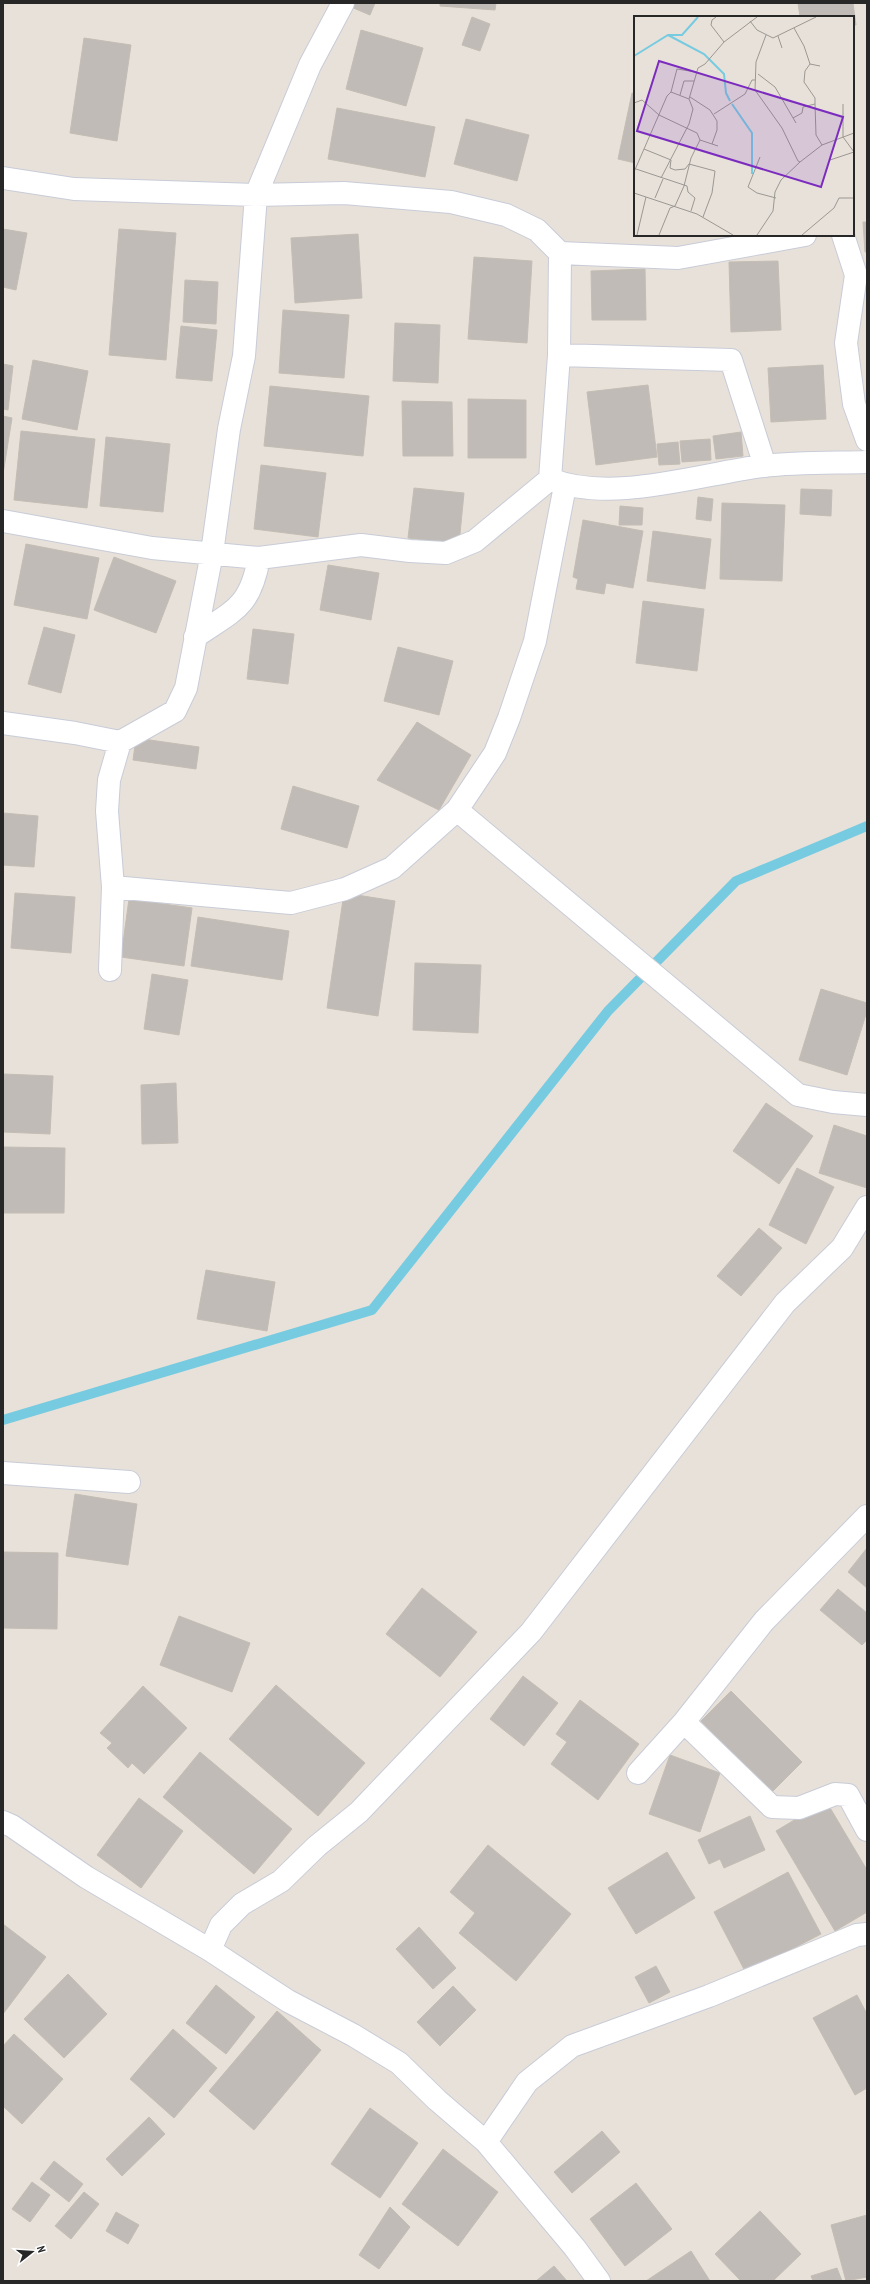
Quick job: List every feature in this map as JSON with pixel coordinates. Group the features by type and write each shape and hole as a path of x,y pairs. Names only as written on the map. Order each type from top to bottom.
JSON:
{"street":[{"path":"3,724 75,733 120,742 175,712 186,688 212,552 229,428 244,356 256,195 310,65 343,3"},
{"path":"3,178 74,189 256,195 344,193 451,202 506,215 537,230 560,253 678,258 799,236"},
{"path":"843,236 856,275 846,343 854,404 867,440"},
{"path":"113,887 291,903 345,889 392,868 457,810 495,753 509,718 535,641 558,482 560,253"},
{"path":"558,355 687,357 731,360 764,466"},
{"path":"3,521 152,548 212,552 259,558 362,545 410,551 446,553 475,541 558,482 624,489 764,466 867,462"},
{"path":"195,637 242,604 255,579 259,558"},
{"path":"110,970 113,887 107,811 109,780 120,742"},
{"path":"457,810 798,1095 833,1102 867,1105"},
{"path":"210,1950 221,1925 242,1904 281,1881 317,1846 359,1812 531,1632 785,1303 842,1248 867,1207"},
{"path":"3,1473 129,1482"},
{"path":"638,1773 684,1722 764,1621 867,1516"},
{"path":"684,1722 772,1807 799,1808 835,1794 848,1794 867,1830"},
{"path":"3,1822 12,1826 86,1877 210,1950 288,2001 352,2035 399,2063 436,2100 486,2142 575,2248 599,2281"},
{"path":"486,2142 527,2082 572,2046 709,1996 857,1935 867,1934"}],"building":[{"path":"353,3 375,3 370,15 351,7"},
{"path":"440,3 496,3 495,10 440,6"},
{"path":"798,3 853,3 856,25 854,25 854,16 800,16"},
{"path":"472,17 490,24 480,51 462,45"},
{"path":"361,30 423,48 406,106 346,89"},
{"path":"84,38 131,45 117,141 70,133"},
{"path":"632,93 634,94 634,163 618,159"},
{"path":"337,108 435,127 425,177 328,159"},
{"path":"466,119 529,135 517,181 454,164"},
{"path":"863,222 867,222 867,252 865,252"},
{"path":"3,229 27,233 16,290 3,287"},
{"path":"119,229 176,233 166,360 109,355"},
{"path":"358,234 362,298 295,303 291,238"},
{"path":"474,257 532,261 527,343 468,339"},
{"path":"778,261 781,330 731,332 729,262"},
{"path":"645,269 646,320 592,320 591,271"},
{"path":"185,280 218,282 216,324 183,322"},
{"path":"283,310 349,315 344,378 279,373"},
{"path":"395,323 440,325 438,383 393,381"},
{"path":"181,326 217,330 212,381 176,378"},
{"path":"33,360 88,371 77,430 22,419"},
{"path":"3,364 13,366 8,410 3,409"},
{"path":"823,365 826,419 771,422 768,368"},
{"path":"648,385 657,457 596,465 587,392"},
{"path":"270,386 369,396 363,456 264,446"},
{"path":"468,399 526,400 526,458 468,458"},
{"path":"402,401 452,402 453,456 403,456"},
{"path":"3,416 12,418 3,474"},
{"path":"21,431 95,439 87,508 14,500"},
{"path":"741,432 743,456 716,459 713,436"},
{"path":"106,437 170,444 163,512 100,506"},
{"path":"710,439 711,460 682,462 680,441"},
{"path":"678,442 680,464 659,465 657,444"},
{"path":"261,465 326,473 318,537 254,529"},
{"path":"414,488 464,493 459,544 408,538"},
{"path":"801,489 832,490 831,516 800,514"},
{"path":"698,497 713,499 711,521 696,519"},
{"path":"722,503 785,505 782,581 720,579"},
{"path":"620,506 643,508 642,525 619,525"},
{"path":"583,520 643,531 633,588 606,583 604,594 576,589 578,579 573,577"},
{"path":"653,531 711,539 705,589 647,581"},
{"path":"26,544 99,558 87,619 14,605"},
{"path":"114,557 176,581 156,633 94,610"},
{"path":"328,565 379,573 371,620 320,610"},
{"path":"643,601 704,609 697,671 636,663"},
{"path":"44,627 75,635 61,693 28,684"},
{"path":"253,629 294,634 288,684 247,679"},
{"path":"398,647 453,661 439,715 384,701"},
{"path":"417,722 471,755 439,810 377,780"},
{"path":"136,738 199,747 196,769 133,760"},
{"path":"293,786 359,806 347,848 281,829"},
{"path":"3,813 38,816 34,867 3,865"},
{"path":"15,893 75,897 71,953 11,948"},
{"path":"344,893 395,901 378,1016 327,1008"},
{"path":"129,899 192,908 184,966 121,957"},
{"path":"198,917 289,931 282,980 191,966"},
{"path":"415,963 481,965 478,1033 413,1030"},
{"path":"152,974 188,980 179,1035 144,1029"},
{"path":"821,989 867,1003 867,1011 847,1075 799,1060"},
{"path":"3,1074 53,1076 50,1134 3,1132"},
{"path":"176,1083 178,1143 142,1144 141,1085"},
{"path":"766,1103 813,1136 779,1184 733,1151"},
{"path":"834,1125 867,1136 867,1188 819,1173"},
{"path":"3,1147 65,1148 64,1213 3,1213"},
{"path":"797,1168 834,1187 806,1244 769,1225"},
{"path":"759,1228 782,1248 741,1296 717,1276"},
{"path":"206,1270 275,1282 267,1331 197,1319"},
{"path":"75,1494 137,1504 128,1565 66,1556"},
{"path":"867,1548 867,1588 848,1572"},
{"path":"3,1552 58,1553 57,1629 3,1628"},
{"path":"422,1588 477,1632 440,1677 386,1634"},
{"path":"838,1589 867,1613 867,1640 862,1645 820,1610"},
{"path":"179,1616 250,1643 232,1692 160,1665"},
{"path":"523,1676 558,1703 524,1746 490,1719"},
{"path":"276,1685 365,1763 318,1816 229,1739"},
{"path":"143,1686 187,1728 144,1774 132,1763 128,1768 107,1748 112,1743 100,1733"},
{"path":"731,1691 802,1762 772,1792 701,1721"},
{"path":"580,1700 639,1744 598,1800 551,1764 567,1742 556,1734"},
{"path":"200,1752 292,1829 254,1874 163,1797"},
{"path":"670,1755 720,1773 700,1832 649,1814"},
{"path":"139,1798 183,1831 141,1888 97,1855"},
{"path":"826,1801 867,1870 867,1912 835,1931 776,1831"},
{"path":"750,1816 765,1850 724,1868 720,1859 709,1864 698,1840"},
{"path":"488,1845 571,1914 516,1981 459,1933 475,1913 450,1892"},
{"path":"667,1852 695,1898 636,1934 608,1888"},
{"path":"788,1872 821,1934 746,1973 714,1912"},
{"path":"3,1924 46,1957 3,2014"},
{"path":"419,1927 456,1968 433,1989 396,1949"},
{"path":"656,1966 670,1992 649,2003 635,1977"},
{"path":"68,1974 107,2014 64,2058 24,2019"},
{"path":"216,1985 255,2017 226,2054 186,2023"},
{"path":"453,1986 476,2010 440,2046 417,2022"},
{"path":"857,1995 867,2014 867,2088 855,2095 813,2018"},
{"path":"277,2011 321,2050 254,2130 209,2091"},
{"path":"173,2029 217,2068 174,2118 130,2079"},
{"path":"14,2034 63,2079 22,2124 3,2106 3,2046"},
{"path":"370,2108 418,2143 380,2198 331,2164"},
{"path":"149,2117 165,2134 122,2176 106,2159"},
{"path":"602,2131 620,2152 572,2193 554,2172"},
{"path":"443,2149 498,2192 458,2246 402,2204"},
{"path":"54,2161 83,2184 69,2202 40,2179"},
{"path":"32,2182 50,2195 30,2222 12,2209"},
{"path":"636,2183 672,2229 625,2266 590,2219"},
{"path":"84,2192 99,2204 71,2239 55,2226"},
{"path":"390,2207 410,2227 379,2269 359,2255"},
{"path":"760,2211 801,2254 773,2281 741,2281 715,2254"},
{"path":"116,2212 139,2225 128,2244 106,2231"},
{"path":"867,2215 867,2277 846,2281 831,2225"},
{"path":"691,2251 710,2281 646,2281"},
{"path":"554,2266 567,2281 536,2281"},
{"path":"837,2268 842,2281 813,2281 811,2276"}],"waterway":[{"path":"3,1420 372,1310 608,1011 736,881 867,826"}]}
